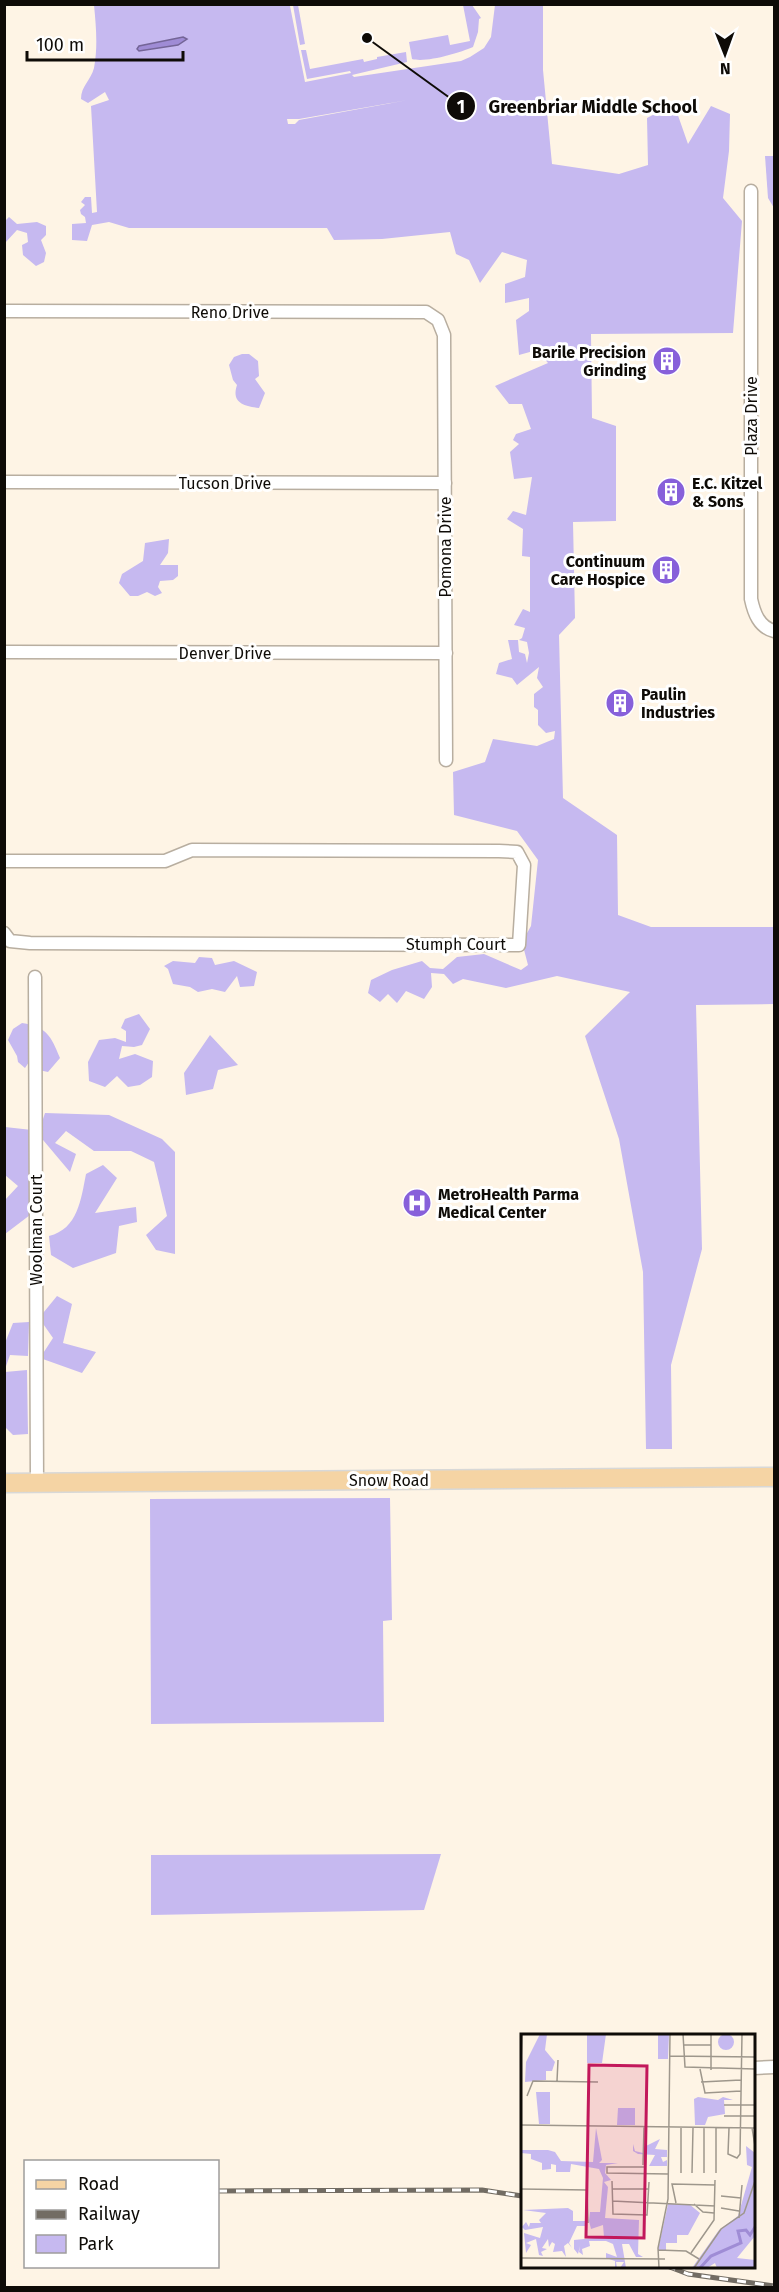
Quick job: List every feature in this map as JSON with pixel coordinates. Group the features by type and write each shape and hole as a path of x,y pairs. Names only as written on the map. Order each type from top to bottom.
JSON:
{"main road":[{"name":"Snow Road","path":"4,1483 774,1477"}],"street":[{"name":"Plaza Drive","path":"751,191 751,598 757,620 774,631"},
{"name":"Reno Drive","path":"4,311 426,312 438,320 444,335"},
{"name":"Pomona Drive","path":"444,335 446,760"},
{"name":"Tucson Drive","path":"4,482 445,483"},
{"name":"Denver Drive","path":"4,652 446,653"},
{"name":"Stumph Court","path":"4,861 165,861 192,850 499,851 517,852 524,865 519,945 30,943 10,941 4,933"},
{"name":"Woolman Court","path":"35,977 37,1483"},
{"path":"755,2068 774,2067"}],"green space":[{"path":"94,5 293,5 290,6 305,82 351,73 350,71 307,79 301,50 306,50 310,69 363,59 364,62 377,59 377,57 406,52 407,62 352,75 354,77 461,61 484,48 491,37 495,5 543,5 543,70 552,164 619,174 648,165 647,118 674,104 688,144 711,106 730,114 729,151 723,198 742,221 733,333 591,334 592,418 616,426 616,521 573,522 575,618 559,635 563,798 617,835 618,915 651,927 774,927 774,1004 696,1005 702,1249 671,1365 672,1449 646,1449 643,1272 619,1139 585,1036 630,992 557,976 506,988 463,979 453,984 444,974 431,973 432,987 424,999 406,991 397,1003 388,994 380,1002 368,993 371,980 392,970 422,961 430,968 443,969 457,957 484,954 521,970 528,965 522,942 531,926 538,860 517,831 454,815 453,772 485,762 493,739 537,746 554,739 555,731 546,733 538,725 538,710 534,707 534,694 543,687 537,678 539,667 517,685 512,678 496,674 499,663 512,659 508,640 518,640 519,652 525,654 527,663 529,653 527,642 519,640 525,628 514,625 523,609 530,612 530,557 522,556 523,529 507,519 513,511 526,515 532,477 514,479 510,452 519,444 513,440 516,434 531,429 522,404 509,404 495,386 548,363 537,350 519,355 516,320 529,311 529,298 505,303 505,284 525,277 527,260 502,252 480,283 469,260 456,254 450,232 382,239 334,240 327,228 129,228 109,222 92,225 87,241 72,240 72,224 86,223 80,210 85,205 81,202 85,197 91,197 92,213 97,212 91,106 109,100 105,92 88,103 81,99 94,68 96,44","holes":["408,100 299,120 295,124 288,124 287,119 299,119"]},
{"path":"293,5 298,5 305,44 300,45"},
{"path":"463,5 472,5 481,18 473,47 434,59 412,59 409,42 448,35 450,45 470,41"},
{"path":"765,156 774,156 774,208 768,198"},
{"path":"9,217 17,224 37,222 46,226 46,235 41,240 46,253 44,262 36,266 23,255 22,245 28,242 27,233 17,230 5,243 5,221"},
{"path":"249,354 258,361 259,376 255,379 265,393 259,408 244,405 237,400 237,385 233,380 229,365 234,357"},
{"path":"169,539 168,553 160,565 178,565 178,576 173,580 160,581 158,587 162,593 155,596 147,592 138,596 130,596 119,583 122,574 143,561 145,543"},
{"path":"199,957 212,958 215,965 234,961 257,972 254,986 240,987 237,976 225,992 212,989 198,992 190,987 173,984 168,969 164,966 173,961 195,963"},
{"path":"139,1014 150,1029 142,1045 122,1046 119,1059 135,1054 153,1061 152,1077 140,1085 128,1087 117,1076 105,1087 89,1081 88,1062 99,1040 115,1038 126,1042 126,1031 121,1028 125,1019"},
{"path":"22,1023 43,1030 54,1044 60,1058 48,1072 34,1069 33,1056 25,1068 18,1062 8,1040 13,1029"},
{"path":"210,1035 238,1065 218,1070 213,1089 186,1095 184,1073"},
{"path":"45,1113 109,1115 162,1139 175,1152 175,1254 156,1250 146,1235 167,1216 154,1162 131,1151 94,1151 66,1131 55,1143 76,1154 70,1172 38,1134"},
{"path":"5,1127 32,1130 30,1215 5,1234 5,1200 18,1186 5,1175"},
{"path":"103,1165 117,1178 95,1213 136,1207 137,1222 119,1226 116,1253 73,1268 51,1255 49,1236 59,1232 72,1220 80,1203 86,1174"},
{"path":"57,1296 72,1304 63,1343 96,1352 82,1373 40,1358 53,1338 39,1318"},
{"path":"29,1322 28,1356 10,1355 5,1369 5,1343 13,1323"},
{"path":"27,1370 28,1434 13,1435 5,1427 5,1372"},
{"path":"390,1498 392,1620 383,1621 384,1722 151,1724 150,1499"},
{"path":"441,1854 424,1910 151,1915 151,1855"}],"shaded area":[{"path":"183,37 187,39 178,45 139,51 137,49 139,46"}],"railway":[{"path":"219,2191 482,2190 521,2196"},
{"path":"672,2268 688,2274 774,2286"}],"place":[{"name":"Greenbriar Middle School","path":"367,38"},
{"name":"Barile Precision Grinding","path":"667,361"},
{"name":"E.C. Kitzel & Sons","path":"671,492"},
{"name":"Continuum Care Hospice","path":"666,570"},
{"name":"Paulin Industries","path":"620,703"},
{"name":"MetroHealth Parma Medical Center","path":"417,1203"}]}
